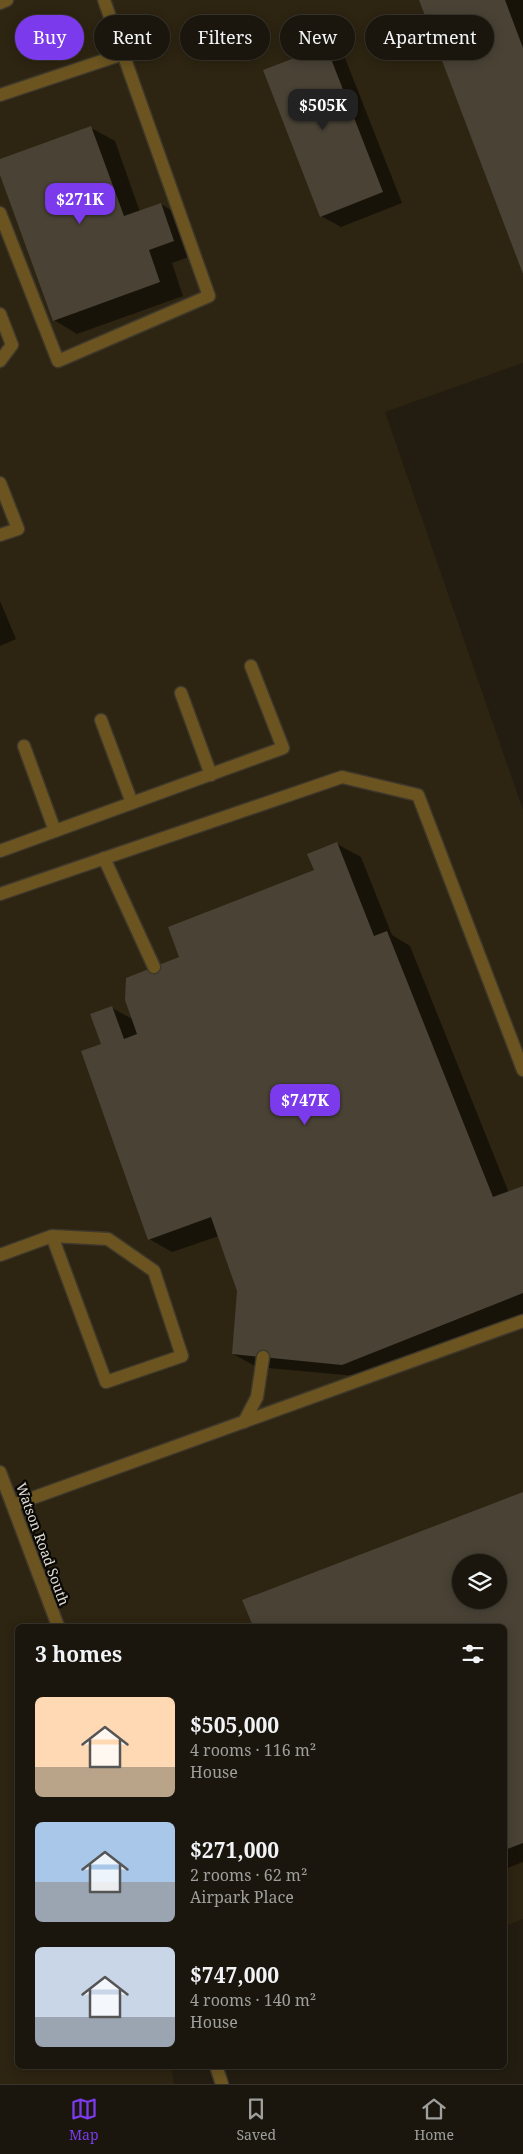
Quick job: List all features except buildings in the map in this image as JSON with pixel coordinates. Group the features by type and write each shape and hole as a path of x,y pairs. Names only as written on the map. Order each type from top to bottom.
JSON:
{"street":[{"path":"0,3 7,0"},
{"path":"104,0 109,15"},
{"path":"0,95 105,60"},
{"path":"0,213 58,361 210,296 125,60"},
{"path":"0,314 12,344 0,361"},
{"path":"0,483 18,529 0,535"},
{"path":"0,851 283,748 251,666"},
{"path":"181,694 211,775"},
{"path":"101,720 132,803"},
{"path":"24,746 55,831"},
{"path":"0,894 342,777 418,795 523,1070"},
{"path":"104,858 154,967"},
{"path":"0,1255 52,1236 108,1239 154,1272 182,1356 106,1382 52,1236"},
{"path":"13,1506 523,1321"},
{"path":"244,1422 257,1396 263,1357"},
{"name":"Watson Road South","path":"0,1472 57,1624"},
{"path":"217,2069 222,2084"}],"shaded area":[{"path":"0,0 523,0 523,363 385,412 523,810 523,1919 507,1925 507,1624 15,1624 15,2069 172,2069 174,2084 0,2084"}]}
